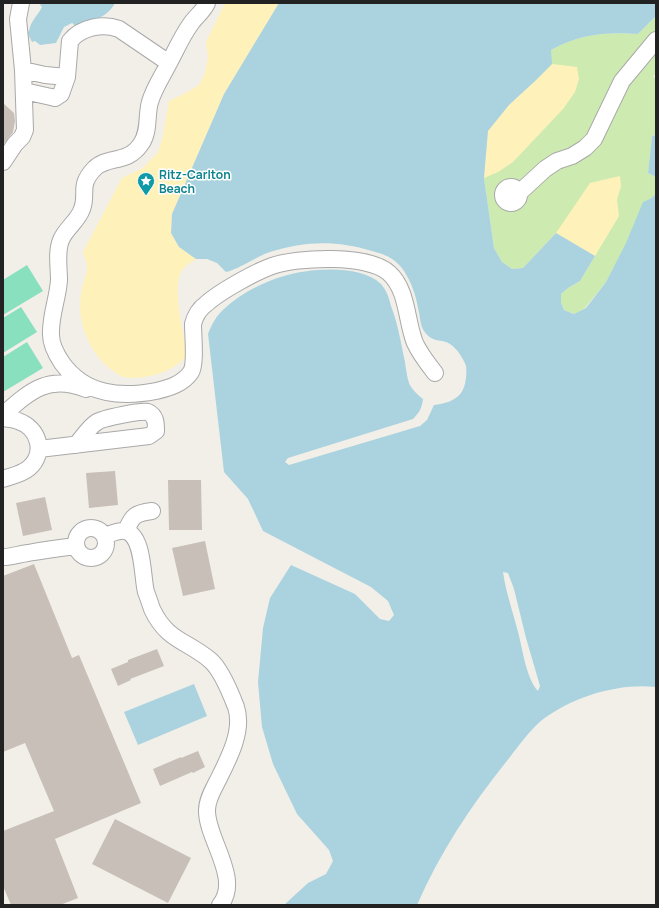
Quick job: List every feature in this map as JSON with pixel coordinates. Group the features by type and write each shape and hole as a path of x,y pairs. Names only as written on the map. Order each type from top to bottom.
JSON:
{"lane":[{"path":"3,162 24,134 23,70 18,19 21,3"},
{"path":"207,3 203,10 188,27 150,100 146,135 142,142 128,156 101,163 90,174 84,185 84,203 82,210 65,234 60,245 59,281 51,326 52,343 55,352 73,380 116,401 128,402 160,396 184,380 191,373 194,366 193,324 195,318 205,304 230,288 272,266 313,259 332,259 368,263 382,267 396,280 403,298 416,344 435,373"},
{"path":"24,91 55,98 61,94 67,77 70,41 77,34 94,27 112,26 119,29 169,63"},
{"path":"519,193 545,169 586,148 594,139 622,81 656,40"},
{"path":"23,70 45,75 67,77"},
{"path":"3,417 25,395 35,388 73,380"},
{"path":"3,417 18,420 28,426 36,437 39,449 38,458 29,469 18,475 3,479"},
{"path":"39,449 76,445"},
{"path":"126,532 134,516 139,512 152,510"},
{"path":"3,557 76,546 79,553 85,557 92,558 99,556 104,550 106,543 104,536 118,532 126,532 133,536 138,546 146,591 162,626 174,638 211,660 223,678 236,708 239,718 239,729 208,801 207,809 207,820 226,877 226,892 220,905"}],"green space":[{"path":"656,16 656,73 653,77 656,78 656,135 652,136 648,173 656,177 656,194 650,199 606,282 585,308 575,314 564,310 561,303 561,294 580,281 595,256 556,233 523,268 512,269 502,262 494,248 484,178 551,50 572,40 593,35 615,33 638,34"},
{"path":"27,265 43,291 3,315 3,280"},
{"path":"21,307 37,332 3,353 3,318"},
{"path":"27,342 43,368 3,392 3,357"}],"sand":[{"name":"Ritz-Carlton Beach","path":"225,3 279,3 224,94 172,214 171,233 179,247 196,259 183,269 178,285 179,308 186,349 185,358 173,367 160,373 138,378 124,377 117,374 99,357 88,341 82,323 80,303 87,267 83,252 122,178 143,168 158,152 163,136 169,101 199,85 205,73 208,57 206,42"},
{"path":"552,64 577,67 579,79 575,92 563,109 513,162 498,172 484,178 488,131 509,105"},
{"path":"620,176 621,186 617,200 619,216 595,256 556,233 590,183"}],"water":[{"path":"42,3 115,3 108,12 93,21 77,27 72,23 64,27 56,43 40,45 35,41 32,42 27,32 29,31 33,21 42,7 40,5"},
{"path":"279,3 656,3 656,16 638,34 615,33 593,35 572,40 551,50 552,64 509,105 488,131 484,178 494,248 502,262 512,269 523,268 556,233 595,256 580,281 561,294 561,303 564,310 574,314 586,308 606,282 626,243 643,202 656,194 656,687 626,687 596,693 567,705 542,720 521,742 471,810 436,865 417,905 284,905 308,883 326,874 333,861 329,850 297,814 273,764 262,727 258,682 263,628 270,598 291,565 355,594 380,619 389,621 394,615 388,601 371,587 263,531 248,499 224,472 208,334 219,314 237,298 268,282 295,273 334,270 361,273 381,284 385,289 389,297 397,327 409,383 413,390 423,399 420,410 413,419 288,458 285,462 289,465 420,426 427,420 434,405 449,402 461,393 466,380 466,366 456,349 447,342 431,338 427,335 421,323 413,289 404,271 394,260 377,252 346,245 321,243 308,244 283,248 270,252 226,272 217,263 207,259 196,259 179,247 171,233 172,214 224,94","holes":["503,572 508,573 514,589 540,686 538,691 531,679 525,663 504,580"]},
{"path":"656,135 656,177 648,173 652,136"},
{"path":"194,684 207,716 138,745 124,712"}],"building":[{"path":"3,103 14,113 15,121 13,132 3,145"},
{"path":"115,471 118,505 89,508 86,473"},
{"path":"168,480 201,480 202,530 169,530"},
{"path":"45,497 52,530 23,536 16,503"},
{"path":"205,541 215,589 183,596 172,548"},
{"path":"34,564 72,658 79,655 141,803 55,839 78,898 60,905 11,905 3,886 3,831 54,811 25,743 3,752 3,576"},
{"path":"157,649 164,666 130,679 131,680 118,686 111,669 128,662 128,660"},
{"path":"198,751 205,767 160,786 153,769"},
{"path":"115,819 191,858 168,903 92,864"}],"place":[{"name":"Ritz-Carlton Beach","path":"146,196"}]}
